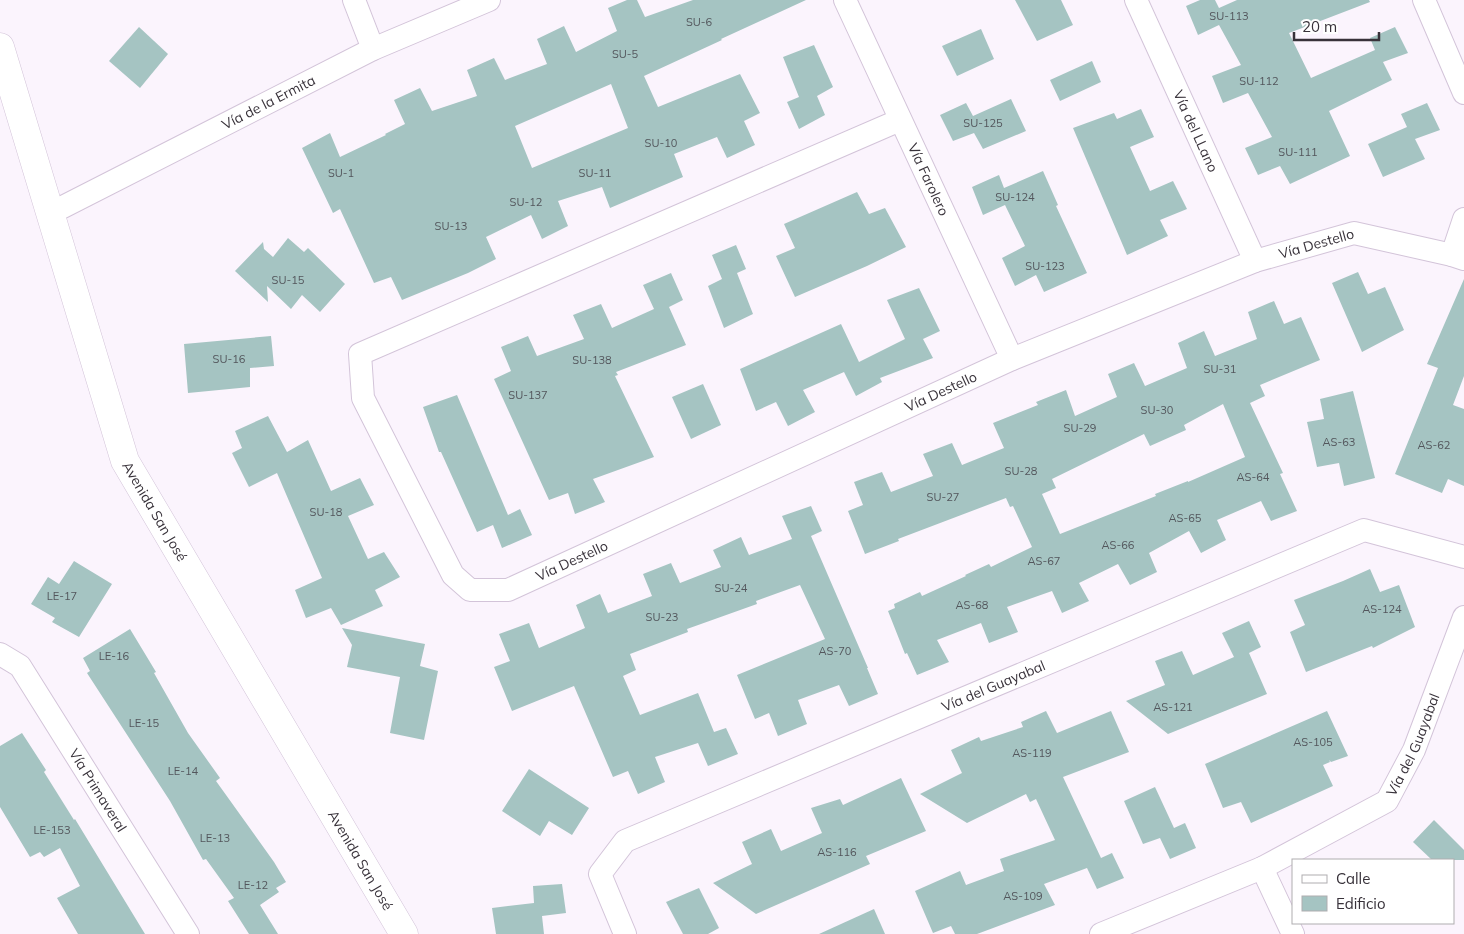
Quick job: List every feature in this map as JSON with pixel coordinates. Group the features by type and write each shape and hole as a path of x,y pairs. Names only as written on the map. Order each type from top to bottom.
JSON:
{"street":[{"path":"354,0 373,48"},
{"name":"Vía de la Ermita","path":"51,213 373,48 489,0"},
{"name":"Vía Farolero","path":"845,0 1012,359"},
{"name":"Vía del LLano","path":"1136,0 1255,261"},
{"path":"1424,0 1464,93"},
{"name":"Avenida San José","path":"0,47 126,461 404,934"},
{"name":"Vía Destello","path":"900,120 360,354 363,398 453,575 470,590 508,590 1012,359 1255,261 1354,233 1458,257"},
{"path":"1458,257 1464,219"},
{"name":"Vía del Guayabal","path":"625,934 600,874 625,840 1364,530 1464,557"},
{"name":"Vía del Guayabal","path":"1101,934 1262,868 1387,802 1414,750 1464,617"},
{"name":"Vía Primaveral","path":"0,654 20,666 188,934"},
{"path":"1262,868 1293,934"}],"building":[{"path":"627,0 637,0 645,17 693,0 806,0 644,76 658,107 740,74 760,113 744,121 755,145 727,158 717,137 674,154 683,177 610,208 602,187 558,201 568,226 542,239 531,215 486,237 496,259 468,273 402,300 391,277 374,283 340,209 333,213 302,148 330,133 340,157 386,135 405,124 394,100 420,88 432,111 477,96 467,70 494,58 505,80 547,64 537,39 564,26 576,52 617,31 608,8","holes":["611,84 628,128 532,168 515,126"]},
{"path":"1015,0 1061,0 1073,25 1037,41"},
{"path":"1200,0 1215,0 1219,8 1237,0 1369,0 1370,2 1289,33 1311,78 1375,50 1370,38 1395,27 1408,53 1383,62 1392,80 1329,111 1350,156 1290,184 1280,166 1258,175 1245,148 1272,137 1248,93 1223,103 1212,76 1241,65 1219,25 1198,35 1186,6"},
{"path":"139,27 168,54 140,88 109,61"},
{"path":"981,29 994,59 957,76 942,46"},
{"path":"814,45 833,87 817,96 825,115 799,129 787,102 799,97 783,57"},
{"path":"1092,61 1101,82 1060,101 1050,80"},
{"path":"1011,99 1026,131 983,149 974,133 953,141 940,115 966,103 973,116"},
{"path":"1427,103 1440,130 1415,139 1425,159 1383,177 1368,144 1407,127 1401,114"},
{"path":"1141,109 1154,137 1130,147 1150,191 1173,181 1187,209 1160,220 1168,236 1127,255 1073,128 1114,113 1117,119"},
{"path":"1043,171 1058,205 1056,206 1087,273 1044,292 1036,275 1015,286 1002,258 1025,246 1005,205 983,215 972,187 999,175 1004,188"},
{"path":"857,192 869,214 885,208 906,247 795,297 776,256 795,248 784,224"},
{"path":"288,238 304,252 308,248 345,284 320,312 302,295 291,309 267,286 268,302 235,271 263,242 264,249 273,257"},
{"path":"736,245 746,269 737,273 753,314 724,328 708,286 722,279 712,255"},
{"path":"1358,272 1368,294 1385,287 1404,330 1362,352 1332,283"},
{"path":"671,273 683,300 669,307 686,345 616,372 618,375 615,376 654,457 593,479 605,502 575,514 568,493 549,500 494,379 511,371 501,347 528,336 537,356 584,339 573,315 601,304 612,328 654,309 643,285"},
{"path":"1464,279 1464,376 1453,405 1464,409 1464,486 1448,479 1442,493 1395,474 1438,368 1427,364"},
{"path":"919,288 940,331 923,339 933,358 880,378 882,382 856,396 844,372 803,390 815,412 788,426 776,402 756,411 740,369 841,324 859,362 905,339 887,300"},
{"path":"1274,301 1284,324 1301,317 1320,360 1260,385 1265,396 1250,403 1283,473 1280,474 1297,511 1271,521 1261,501 1217,520 1226,540 1201,553 1189,531 1149,553 1157,572 1130,585 1118,564 1079,583 1089,601 1062,613 1052,591 1007,607 1018,632 989,643 981,623 937,640 949,662 917,675 907,653 905,654 888,611 895,608 894,604 920,592 922,596 989,564 991,567 1032,547 1013,506 1010,507 1006,498 898,539 899,541 865,554 848,511 863,505 854,482 882,472 891,492 933,476 923,454 952,443 962,465 1004,448 993,423 1038,405 1036,402 1066,390 1075,416 1117,397 1108,374 1134,363 1145,386 1187,368 1178,343 1204,331 1215,356 1257,339 1248,312","holes":["1223,404 1245,457 1155,494 1156,496 1060,534 1042,494 1056,488 1052,479 1144,434 1150,446 1186,430 1184,425"]},
{"path":"271,336 274,366 250,368 250,387 188,393 184,344"},
{"path":"703,384 721,425 691,439 672,397"},
{"path":"1353,391 1375,478 1344,486 1339,463 1317,467 1307,422 1324,419 1320,399"},
{"path":"457,395 508,515 520,509 532,535 502,548 493,525 477,532 441,452 439,452 423,407"},
{"path":"268,416 287,452 308,440 331,491 360,478 374,505 348,516 368,559 384,552 400,577 375,590 383,606 341,625 331,608 306,618 295,590 322,578 277,473 249,487 232,453 242,448 235,431"},
{"path":"811,506 822,531 811,536 878,694 849,706 839,685 798,700 807,724 778,736 769,713 755,719 737,675 825,639 800,585 756,601 757,604 687,629 688,632 630,654 636,670 623,676 640,715 698,693 714,732 726,728 738,754 708,766 698,743 655,757 665,782 638,794 628,771 613,777 574,686 512,711 494,667 510,661 499,634 529,623 539,648 585,628 576,605 600,594 608,613 652,596 643,574 671,563 680,583 721,567 713,550 741,537 749,555 792,539 782,516"},
{"path":"74,561 112,584 79,637 52,622 55,618 31,604 48,577 59,584"},
{"path":"1370,569 1380,592 1399,585 1415,627 1373,648 1372,646 1306,672 1290,632 1305,625 1294,600"},
{"path":"1249,621 1261,647 1249,653 1267,694 1168,734 1126,701 1165,685 1155,661 1182,651 1193,675 1234,657 1222,633"},
{"path":"342,628 425,644 420,666 438,671 424,740 390,733 400,677 347,667 352,645"},
{"path":"130,629 156,672 154,673 188,733 220,778 216,781 274,862 286,882 276,888 279,892 260,905 278,934 249,934 228,901 234,898 206,859 203,860 170,801 87,673 90,671 83,658"},
{"path":"1046,711 1057,733 1111,711 1129,752 1063,777 1101,858 1112,853 1124,878 1097,889 1087,868 1044,884 1055,905 977,934 955,934 951,926 933,933 915,891 960,871 966,885 1004,871 1000,859 1055,840 1036,799 1030,802 1026,794 967,823 920,794 962,773 951,750 979,737 981,741 1023,727 1021,722"},
{"path":"1327,711 1348,756 1331,762 1329,760 1330,762 1323,765 1333,786 1251,823 1241,802 1223,808 1205,764"},
{"path":"22,733 46,770 44,772 145,934 78,934 57,898 80,886 60,848 44,857 40,852 30,857 0,807 0,746"},
{"path":"529,769 589,808 572,835 549,821 540,836 502,811"},
{"path":"901,778 926,831 866,856 870,864 756,914 713,883 752,864 742,842 771,829 781,851 822,833 811,808 840,799 843,805"},
{"path":"1155,787 1174,828 1185,823 1196,848 1170,859 1160,838 1143,844 1124,801"},
{"path":"1434,820 1464,850 1464,860 1431,859 1413,842"},
{"path":"562,884 566,913 542,916 544,934 496,934 492,908 534,903 533,886"},
{"path":"699,888 719,928 708,934 683,934 666,902"},
{"path":"874,909 885,934 819,934"}]}
